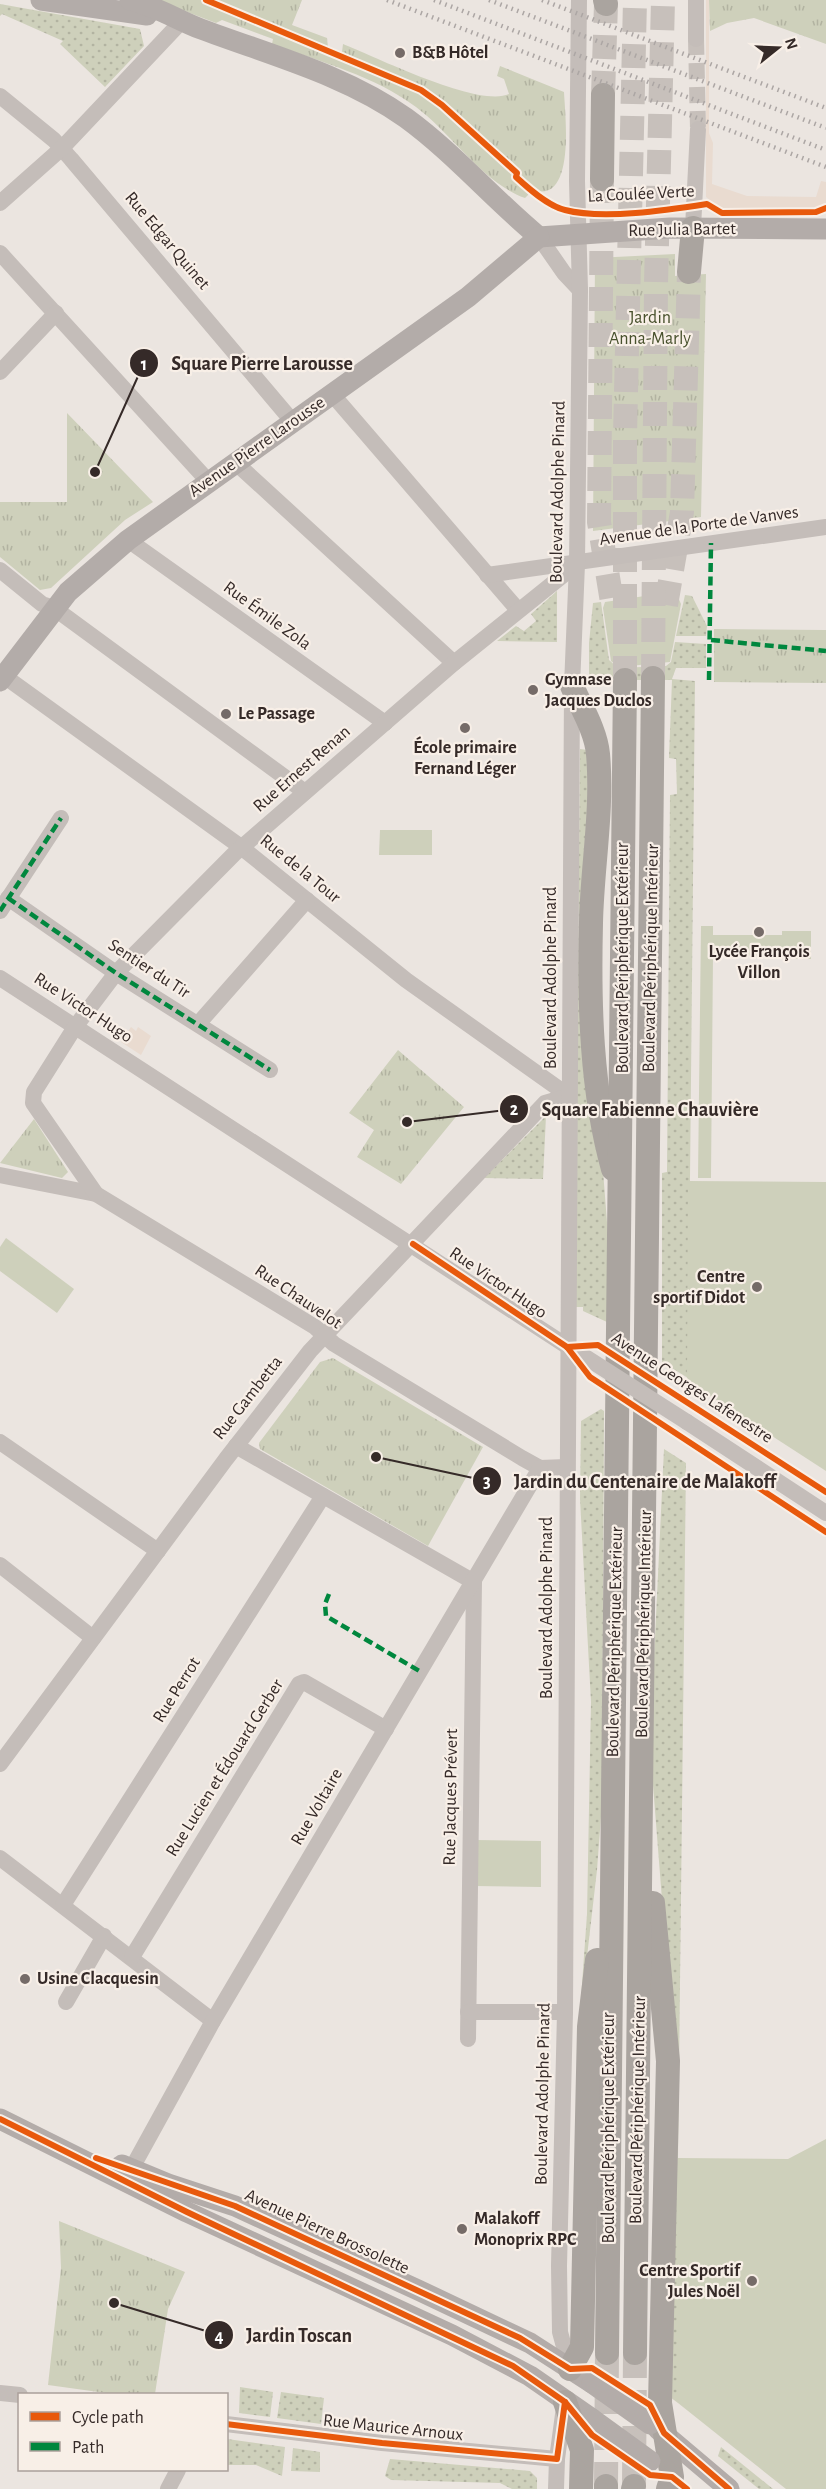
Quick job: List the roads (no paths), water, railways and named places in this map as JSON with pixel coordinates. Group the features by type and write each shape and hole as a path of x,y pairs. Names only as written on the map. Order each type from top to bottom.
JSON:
{"highway":[{"path":"602,179 603,95"},
{"path":"689,272 693,228"},
{"name":"Boulevard Périphérique Intérieur","path":"635,2353 653,678"},
{"name":"Boulevard Périphérique Extérieur","path":"607,2352 625,680"},
{"path":"573,686 595,740 598,754 598,818 591,921 593,1049 605,1142 621,1197"},
{"path":"642,1805 661,1970 668,2061 660,2397 657,2428 675,2485"},
{"path":"570,2369 582,2347 589,2027 611,1847"},
{"path":"565,2402 582,2450 580,2489"}],"main road":[{"path":"41,0 181,22"},
{"path":"130,0 153,6 181,22 348,85 379,100 407,119 449,154 506,210 539,237"},
{"name":"Rue Julia Bartet","path":"539,237 693,228 826,229"},
{"name":"Avenue Pierre Larousse","path":"2,679 68,592 128,540 468,297 539,237"},
{"name":"Avenue Pierre Brossolette","path":"0,2119 61,2147 187,2212 452,2335 530,2376 650,2462 675,2485"},
{"name":"Avenue Pierre Brossolette","path":"61,2147 132,2168 168,2184 235,2206 530,2343 657,2428 729,2489"},
{"path":"565,2402 570,2369"}],"street":[{"name":"Boulevard Adolphe Pinard","path":"570,2369 559,2326 565,2012 567,1467 573,1350 569,1096 580,290 577,91 579,0"},
{"path":"696,0 696,39"},
{"path":"0,203 62,148 181,22"},
{"name":"Rue Edgar Quinet","path":"0,96 62,148 293,422"},
{"path":"693,228 698,129"},
{"path":"539,237 564,273 580,290"},
{"path":"0,253 208,481"},
{"path":"0,372 56,313"},
{"path":"332,394 519,610"},
{"path":"236,463 454,663"},
{"name":"Avenue de la Porte de Vanves","path":"487,575 826,527"},
{"name":"Rue Émile Zola","path":"128,540 385,723"},
{"name":"Rue Ernest Renan","path":"96,1194 33,1103 34,1092 75,1027 116,972 241,847 454,663 577,564"},
{"path":"0,570 42,604 54,608 305,792"},
{"name":"Rue de la Tour","path":"2,679 241,847 406,980 569,1096"},
{"path":"4,904 61,818"},
{"path":"198,1024 307,900"},
{"name":"Sentier du Tir","path":"4,904 270,1070"},
{"name":"Rue Victor Hugo","path":"0,978 573,1350"},
{"name":"Rue Gambetta","path":"0,1764 236,1446 324,1334 413,1244 545,1103 569,1096"},
{"name":"Rue Chauvelot","path":"0,1175 96,1194 324,1334 334,1344 540,1468"},
{"name":"Avenue Georges Lafenestre","path":"573,1350 826,1513"},
{"path":"0,1442 158,1551"},
{"path":"236,1446 474,1582"},
{"path":"540,1468 567,1467"},
{"name":"Rue Voltaire","path":"132,2168 213,2021 540,1468"},
{"name":"Rue Perrot","path":"63,1905 323,1496"},
{"path":"0,1565 93,1638"},
{"name":"Rue Jacques Prévert","path":"468,2039 474,1582"},
{"name":"Rue Lucien et Édouard Gerber","path":"132,1957 298,1684 304,1682 386,1729"},
{"path":"0,1858 213,2021"},
{"path":"66,2002 104,1936"},
{"path":"468,2012 565,2012"},
{"path":"0,2393 18,2395"},
{"path":"556,2489 556,2459 565,2402"},
{"name":"Rue Maurice Arnoux","path":"228,2424 372,2442 556,2459"},
{"path":"168,2489 177,2471"}],"tunnel":[{"path":"625,680 625,436 635,0"},
{"path":"653,678 656,284 663,0"},
{"path":"603,95 606,4"},
{"path":"696,39 698,129"},
{"path":"602,179 599,522 613,608"},
{"path":"666,605 682,512 689,272"},
{"path":"606,2486 607,2353"},
{"path":"634,2486 635,2353"}],"railway":[{"path":"387,0 826,167"},
{"path":"434,0 826,150"},
{"path":"489,0 826,128"},
{"path":"542,0 826,108"}],"place":[{"name":"B&B Hôtel","path":"400,53"},
{"name":"Square Pierre Larousse","path":"95,472"},
{"name":"Gymnase Jacques Duclos","path":"533,690"},
{"name":"Le Passage","path":"226,714"},
{"name":"École primaire Fernand Léger","path":"465,728"},
{"name":"Lycée François Villon","path":"759,932"},
{"name":"Square Fabienne Chauvière","path":"407,1122"},
{"name":"Centre sportif Didot","path":"757,1287"},
{"name":"Jardin du Centenaire de Malakoff","path":"376,1457"},
{"name":"Usine Clacquesin","path":"25,1979"},
{"name":"Malakoff Monoprix RPC","path":"462,2229"},
{"name":"Centre Sportif Jules Noël","path":"752,2281"},
{"name":"Jardin Toscan","path":"114,2303"}],"park label":[{"name":"Jardin Anna-Marly","path":"650,328"}]}
